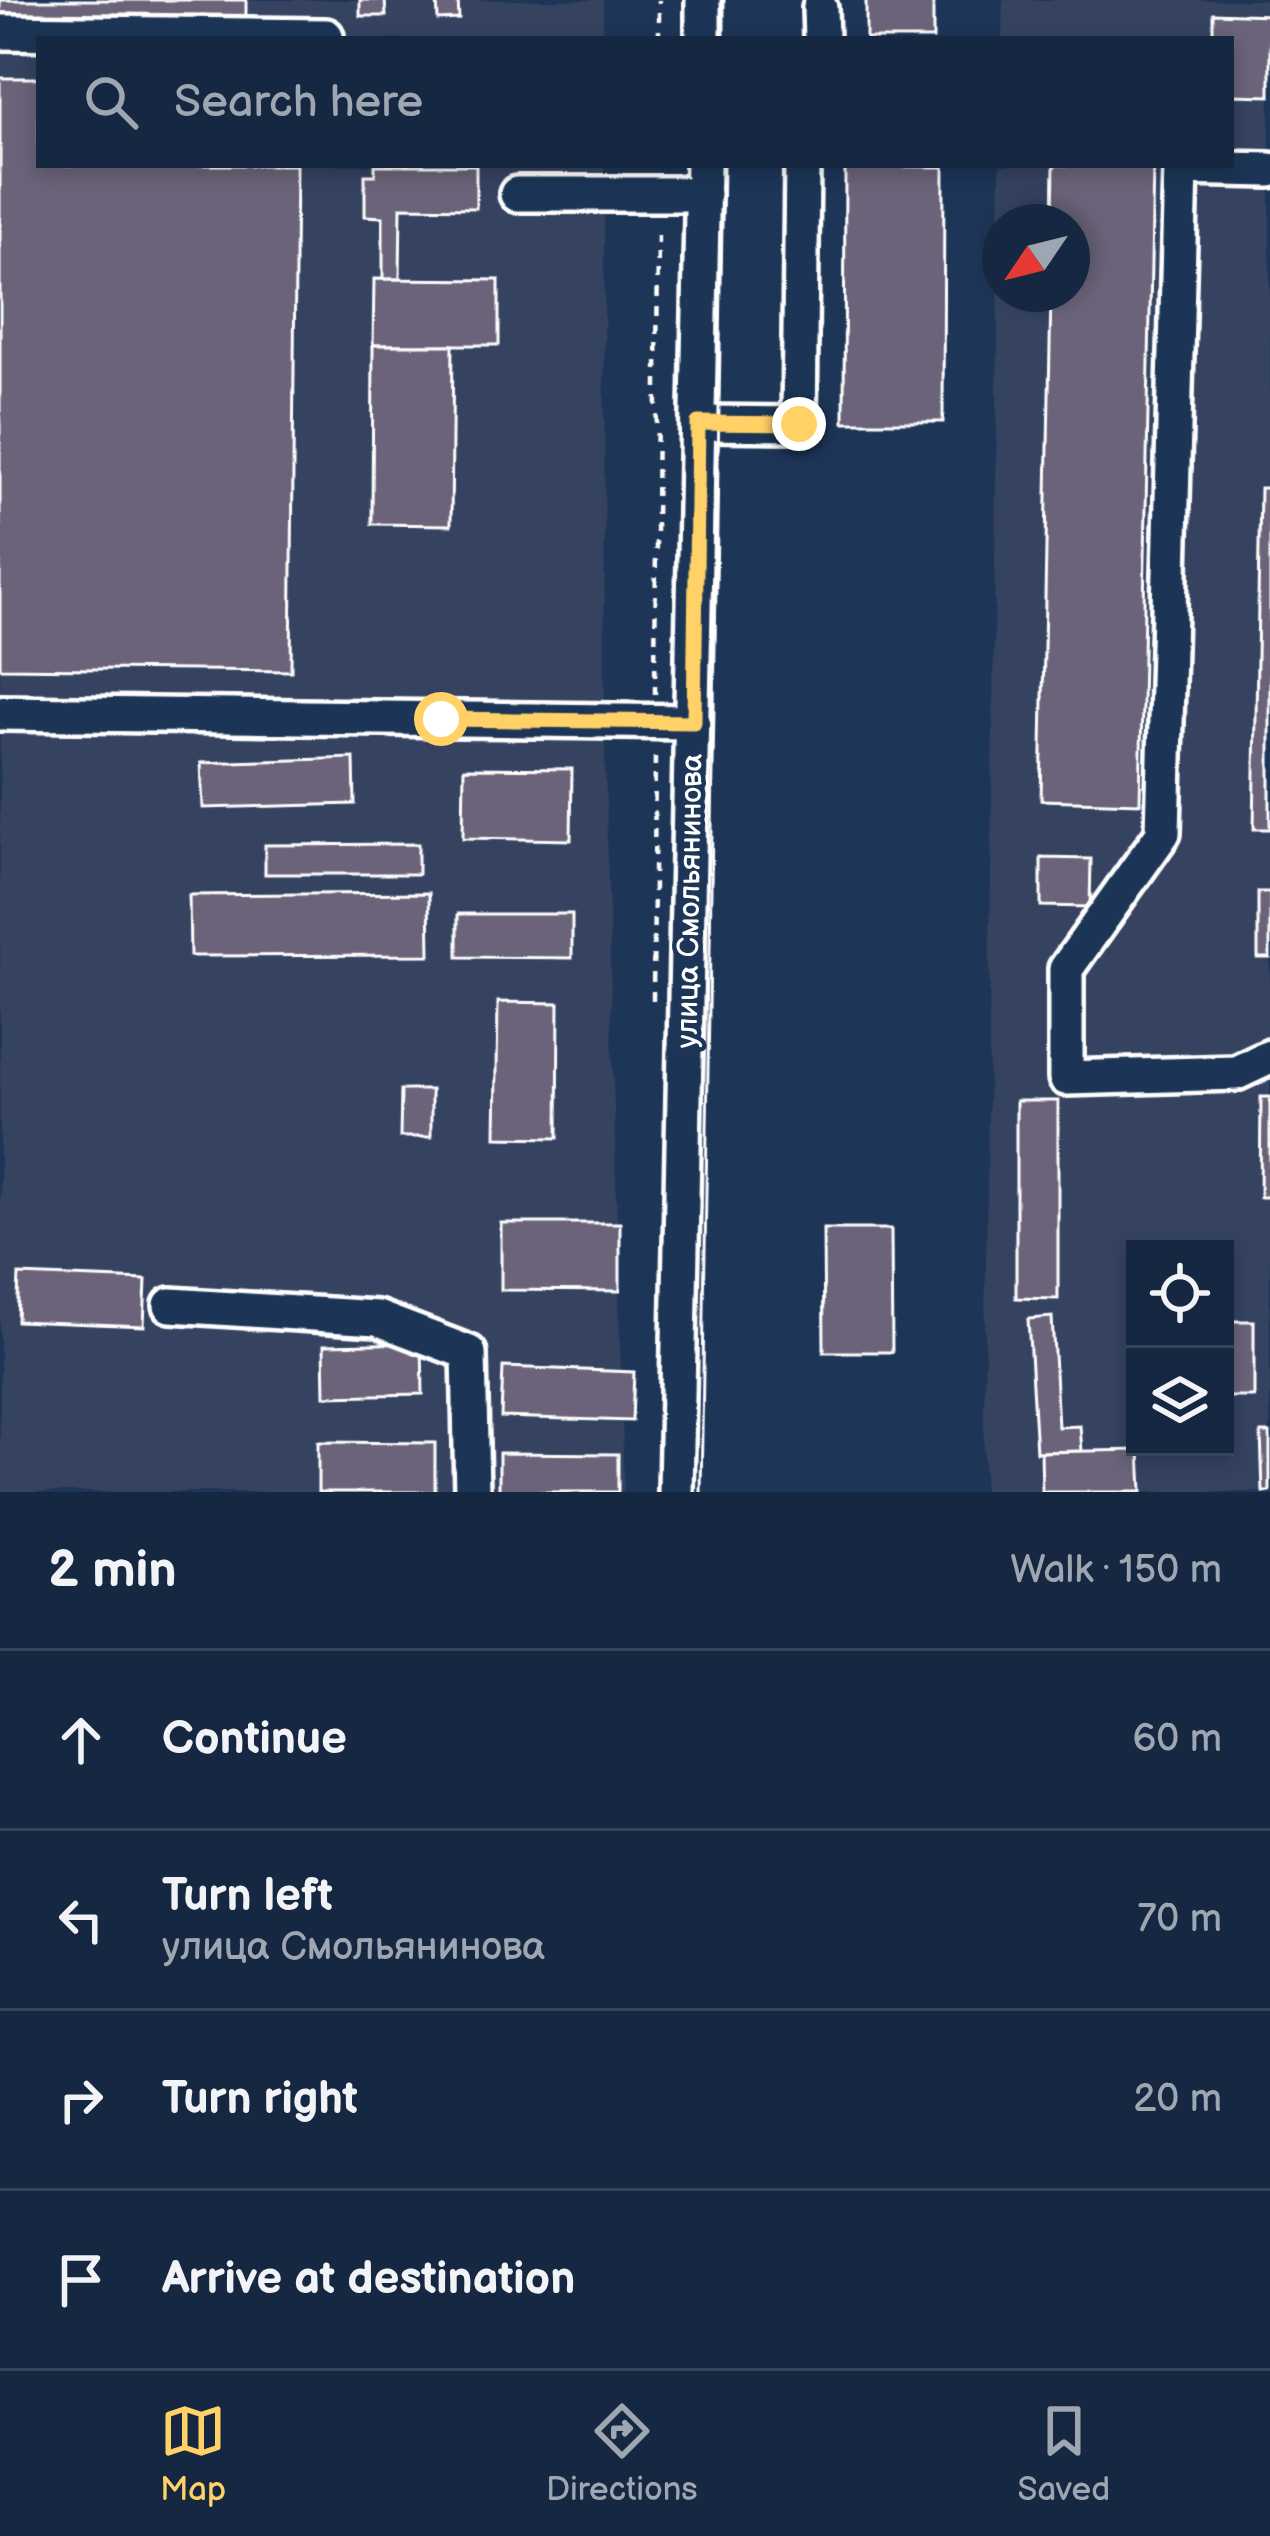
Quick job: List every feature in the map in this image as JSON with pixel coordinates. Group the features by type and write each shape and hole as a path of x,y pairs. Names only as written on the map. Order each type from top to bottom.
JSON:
{"street":[{"path":"703,0 703,36"},
{"path":"0,32 326,36"},
{"path":"698,423 799,424 802,168"},
{"path":"1270,170 1181,168 1163,833 1066,969 1066,1078 1236,1072 1270,1057"},
{"path":"517,194 658,194 703,179"},
{"name":"улица Смольянинова","path":"676,1492 703,179"},
{"path":"0,712 694,722"},
{"path":"171,1305 377,1318 469,1353 472,1492"}],"path":[{"path":"658,36 659,0"},
{"path":"653,1002 658,194"}],"shaded area":[{"path":"0,0 603,0 603,36 36,36 36,168 604,168 605,759 624,1492 0,1492"},
{"path":"1003,0 1270,0 1270,1492 983,1492 998,312 1090,312 1090,204 1000,204 1000,168 1234,168 1234,36 1002,36"}],"building":[{"path":"0,0 246,0 246,22 0,16"},
{"path":"360,0 385,0 386,16 360,16"},
{"path":"437,0 458,0 459,19 438,20"},
{"path":"866,0 933,0 933,36 866,36"},
{"path":"1213,13 1270,15 1270,96 1234,95 1234,36 1213,36"},
{"path":"0,78 36,78 36,168 296,168 291,671 0,668"},
{"path":"375,168 476,168 476,208 401,207 400,279 383,279 383,217 365,216 365,175 375,175"},
{"path":"845,168 944,168 943,422 844,422"},
{"path":"1054,168 1153,168 1140,803 1041,800 1051,312 1090,312 1090,204 1053,204"},
{"path":"374,279 499,280 499,345 373,345"},
{"path":"373,345 453,345 451,525 372,524"},
{"path":"1260,488 1270,488 1270,829 1254,829"},
{"path":"354,758 355,804 203,808 201,763"},
{"path":"464,768 572,769 571,840 463,838"},
{"path":"418,844 418,874 265,874 265,845"},
{"path":"1041,858 1091,859 1090,907 1041,906"},
{"path":"1258,892 1270,892 1270,958 1258,958"},
{"path":"429,893 430,955 190,956 189,895"},
{"path":"458,914 572,914 572,958 458,957"},
{"path":"498,1002 559,1003 558,1138 496,1137"},
{"path":"401,1090 431,1090 431,1137 400,1137"},
{"path":"1261,1097 1270,1097 1270,1197 1260,1197"},
{"path":"1016,1101 1058,1101 1058,1299 1016,1298"},
{"path":"501,1223 620,1223 620,1291 501,1290"},
{"path":"823,1229 891,1229 892,1352 824,1352"},
{"path":"19,1275 146,1280 144,1326 17,1321"},
{"path":"1052,1317 1058,1427 1080,1426 1082,1451 1036,1452 1028,1319"},
{"path":"1234,1321 1254,1321 1254,1397 1234,1397"},
{"path":"422,1343 423,1394 325,1396 324,1345"},
{"path":"503,1367 634,1372 632,1421 501,1417"},
{"path":"1261,1433 1270,1433 1270,1492 1263,1492"},
{"path":"318,1442 435,1443 435,1492 318,1492"},
{"path":"1126,1450 1126,1456 1140,1456 1142,1492 1042,1492 1041,1452"},
{"path":"499,1453 618,1454 618,1492 499,1492"}],"tram line":[{"path":"724,0 724,36"},
{"path":"701,1492 723,168"}],"route":[{"path":"441,719 694,722 698,423 799,424"}]}
